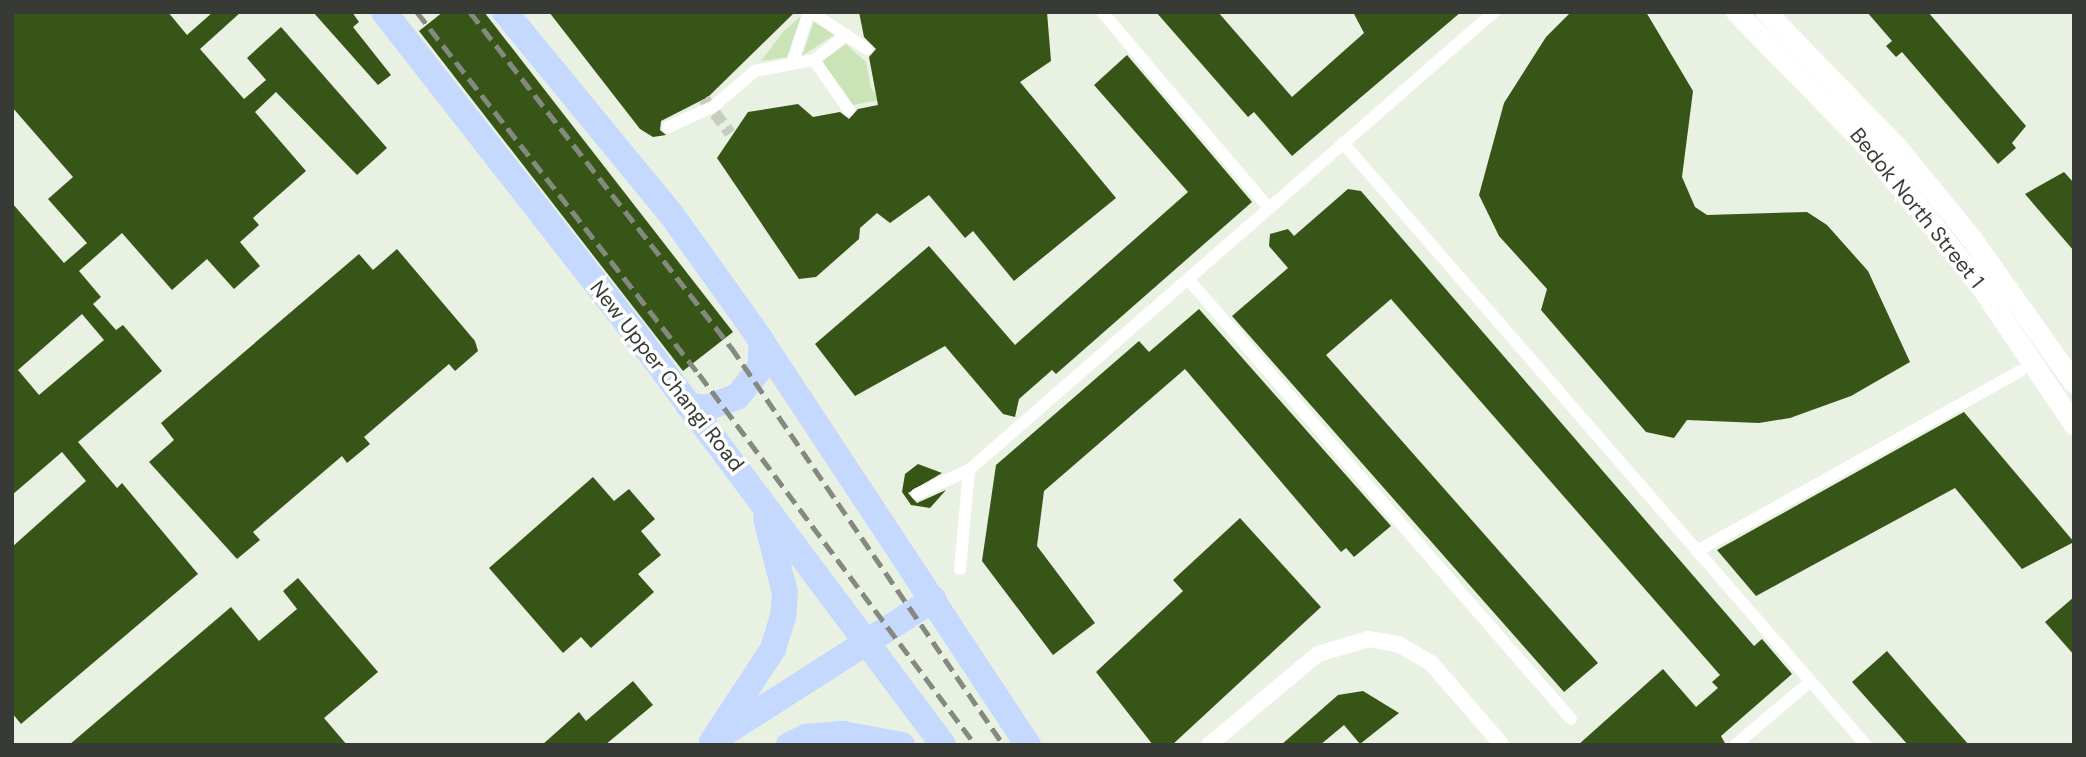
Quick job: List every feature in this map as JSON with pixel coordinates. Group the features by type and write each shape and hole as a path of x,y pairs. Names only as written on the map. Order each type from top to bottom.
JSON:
{"main road":[{"path":"505,12 671,214 762,341 934,598 1028,745"},
{"name":"New Upper Changi Road","path":"389,15 756,493 943,745"},
{"path":"688,405 706,408 737,397 760,369 762,341"},
{"path":"710,743 773,649 783,617 776,544 756,493"},
{"path":"710,743 865,638 934,598"},
{"path":"789,745 806,737 843,734 902,745"}],"street":[{"path":"792,64 810,12 867,49"},
{"path":"1102,12 1269,208"},
{"path":"917,494 969,470 1494,12"},
{"name":"Bedok North Street 1","path":"1736,12 1802,75 1889,170 2002,314 2074,425"},
{"name":"Bedok North Street 1","path":"1766,12 1896,146 1972,239 2074,383"},
{"path":"668,127 714,106 755,71 814,60 846,35"},
{"path":"814,60 849,110"},
{"path":"1343,143 1866,745"},
{"path":"1188,279 1571,719"},
{"path":"1698,551 2020,371"},
{"path":"960,569 969,470"},
{"path":"1209,745 1312,658 1341,643 1376,639 1398,644 1424,659 1502,745"},
{"path":"1225,745 1311,668 1341,650 1389,648 1440,677"},
{"path":"1735,745 1811,681"}],"green space":[{"path":"801,16 787,57 761,61 783,32"},
{"path":"814,21 834,35 802,56"},
{"path":"846,44 866,62 871,88 880,100 853,105 822,61"}],"building":[{"path":"12,12 168,12 187,35 213,12 241,12 200,49 244,99 266,80 247,58 281,27 387,148 357,175 276,92 255,112 306,171 253,218 259,225 240,242 260,266 234,289 207,259 172,290 122,233 79,271 101,297 93,304 116,330 123,325 162,371 78,442 117,488 122,483 198,574 21,724 12,713 12,547 86,481 62,452 12,495 12,203 64,263 87,243 48,199 73,177 12,107","holes":["82,314 104,340 39,395 18,370"]},
{"path":"313,12 352,12 359,22 353,27 391,75 378,85"},
{"path":"443,12 484,12 733,332 683,371 419,31"},
{"path":"549,12 795,12 708,97 661,121 660,130 666,135 653,137 640,129"},
{"path":"859,12 1047,12 1051,61 1020,82 1116,198 1014,281 973,231 965,238 929,195 890,223 877,213 860,228 859,239 816,277 799,279 717,158 748,112 798,104 813,117 840,112 849,119 858,109 878,105 869,57 876,49 864,37"},
{"path":"1156,12 1218,12 1292,97 1364,33 1353,12 1461,12 1292,156 1254,112 1248,117"},
{"path":"1571,12 1646,12 1693,91 1682,177 1695,207 1707,215 1807,212 1827,225 1868,271 1910,362 1851,396 1790,418 1759,423 1687,420 1674,438 1646,432 1541,310 1547,289 1499,236 1479,195 1504,103 1546,37"},
{"path":"1867,12 1928,12 2026,126 2012,143 2016,148 1998,164 1902,52 1896,57 1886,46 1892,41"},
{"path":"1127,55 1252,202 1056,374 1052,370 1019,399 1015,417 1003,414 945,346 855,396 815,344 929,246 1015,345 1188,192 1094,85"},
{"path":"2064,172 2074,183 2074,251 2025,194"},
{"path":"1348,189 1361,191 1754,646 1762,639 1792,674 1721,736 1726,745 1578,745 1663,669 1696,707 1718,688 1712,682 1720,675 1391,299 1326,355 1598,663 1564,692 1232,316 1288,268 1269,246 1270,234 1288,229 1294,236"},
{"path":"397,249 475,341 478,351 455,371 449,364 364,437 370,444 347,463 342,456 253,532 260,540 237,559 149,462 174,440 161,423 359,254 373,270"},
{"path":"1199,309 1391,526 1354,557 1346,548 1341,552 1185,369 1044,491 1037,546 1095,623 1053,655 982,561 996,465 1139,341 1149,352"},
{"path":"1964,412 2074,542 2022,569 1955,488 1756,596 1717,550"},
{"path":"918,464 942,473 908,493 917,503 946,490 930,508 911,505 902,492 905,474"},
{"path":"593,477 614,501 629,489 655,519 641,531 661,555 638,574 654,592 591,648 581,637 563,653 489,568"},
{"path":"1240,518 1321,607 1172,745 1153,745 1096,672 1183,591 1173,580"},
{"path":"298,578 378,672 324,718 347,745 69,745 231,607 259,641 297,609 283,591"},
{"path":"2074,597 2074,655 2045,622"},
{"path":"1887,651 1969,745 1908,745 1852,682"},
{"path":"633,681 653,705 605,745 542,745 579,712 586,721"},
{"path":"1363,691 1399,713 1360,744 1344,725 1320,745 1281,745 1338,695"}],"tunnel":[{"path":"704,99 730,133"}],"railway":[{"path":"417,12 699,374 976,745"},
{"path":"470,12 731,347 1004,745"}]}
